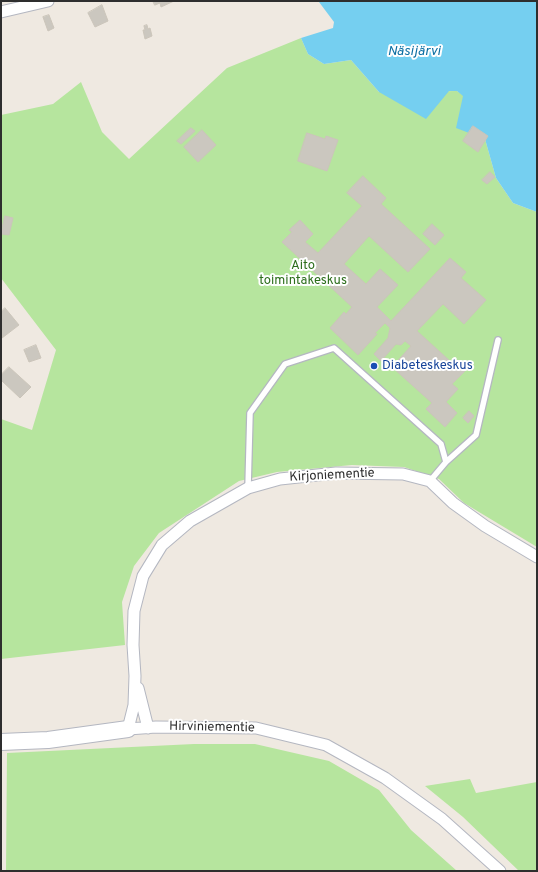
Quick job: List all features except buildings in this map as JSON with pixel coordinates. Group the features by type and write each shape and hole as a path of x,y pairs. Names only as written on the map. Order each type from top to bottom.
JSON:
{"street":[{"path":"1,12 48,1"},
{"name":"Kirjoniementie","path":"128,729 134,705 134,611 143,576 162,545 190,521 248,488 280,479 336,473 404,474 430,481 453,503 485,526 526,552 537,557"},
{"name":"Kirjoniementie","path":"135,676 148,728"},
{"name":"Hirviniementie","path":"1,742 48,740 128,729 256,728 326,745 392,782 442,819 500,871"}],"lane":[{"path":"430,481 446,462 476,436 498,340"},
{"path":"248,488 250,412 285,364 334,348 441,444 446,462"}],"green space":[{"name":"Aito toimintakeskus","path":"301,38 308,54 324,64 351,60 379,92 457,91 463,95 485,139 496,178 513,203 537,212 537,547 464,503 439,479 404,467 352,465 277,472 239,481 159,533 134,566 122,602 125,645 1,659 1,419 32,430 56,350 1,278 1,115 53,104 81,82 102,132 129,159 227,68"},
{"path":"194,744 255,744 329,761 379,790 411,830 457,871 6,871 7,753"},
{"path":"470,779 476,793 537,782 537,871 519,871 463,817 425,786"}],"water":[{"name":"Näsijärvi","path":"317,1 537,1 537,212 513,203 496,178 485,139 456,128 463,96 457,91 449,91 426,119 379,92 351,60 324,64 308,54 301,38 333,28 334,22"}],"place":[{"name":"Diabeteskeskus","path":"374,366"}]}
